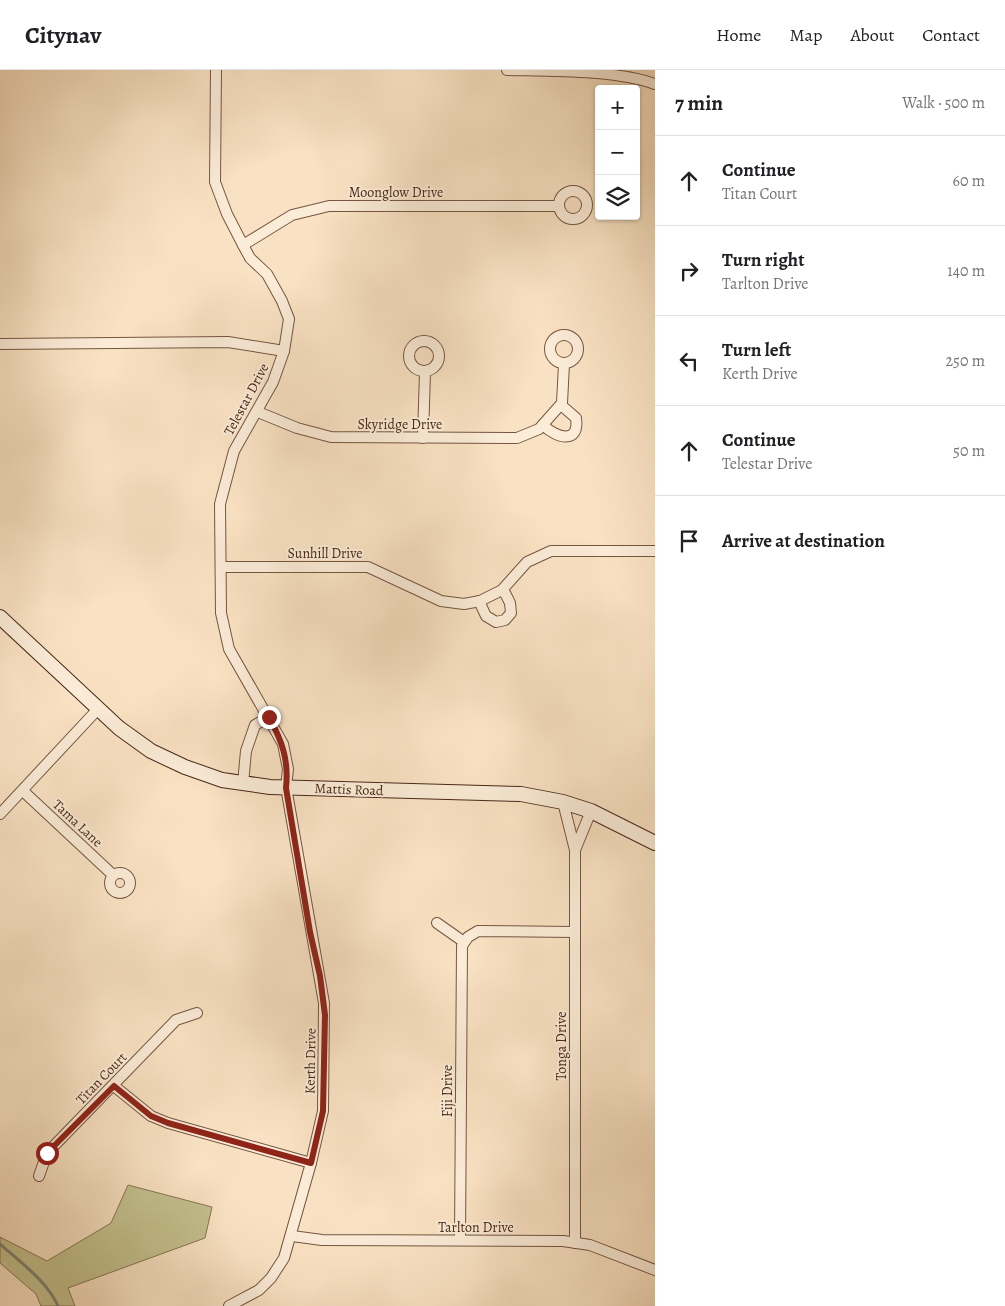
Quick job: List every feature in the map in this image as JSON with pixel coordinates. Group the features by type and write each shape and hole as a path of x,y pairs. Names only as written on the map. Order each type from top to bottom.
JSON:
{"main road":[{"name":"Mattis Road","path":"0,617 124,732 157,754 203,774 243,784 286,788 521,794 563,802 591,811 655,844"}],"street":[{"name":"Telestar Drive","path":"216,70 215,182 227,214 250,258 267,274 282,301 289,319 284,351 273,382 258,412 234,451 220,504 221,613 229,649 246,683 269,717 283,744 288,769 286,788"},
{"path":"507,70 612,74 643,78 655,84"},
{"name":"Moonglow Drive","path":"243,245 292,215 329,206 559,206"},
{"path":"0,344 228,342 284,351"},
{"path":"543,425 551,433 563,437 572,435 576,430 576,418 561,405 564,364"},
{"path":"423,438 424,371"},
{"name":"Skyridge Drive","path":"258,412 297,428 331,437 517,438 543,425 561,405"},
{"name":"Sunhill Drive","path":"222,567 368,567 441,601 464,604 479,601 503,589 527,562 551,551 655,551"},
{"path":"479,601 486,616 496,622 505,620 511,613 510,603 503,589"},
{"path":"0,814 98,709"},
{"path":"243,784 246,751 255,725 269,717"},
{"name":"Kerth Drive","path":"229,1306 259,1290 284,1258 292,1236 323,1111 325,1015 320,976 310,932 286,788"},
{"name":"Tama Lane","path":"23,791 113,875"},
{"name":"Tonga Drive","path":"563,802 575,850 575,1243"},
{"name":"Tonga Drive","path":"575,850 591,811"},
{"path":"437,923 464,942 478,931 574,932"},
{"name":"Fiji Drive","path":"460,1240 460,955 464,942"},
{"name":"Titan Court","path":"39,1176 47,1153 176,1020 197,1013"},
{"path":"114,1086 151,1116 168,1123 311,1163"},
{"name":"Tarlton Drive","path":"292,1236 322,1240 460,1240 575,1243 590,1245 655,1270"}],"shaded area":[{"path":"128,1185 212,1207 205,1238 68,1288 75,1306 41,1306 36,1294 0,1263 0,1237 47,1261 111,1223"}],"waterway":[{"path":"0,1244 40,1280 58,1306"}],"route":[{"path":"47,1153 114,1086 151,1116 168,1123 311,1163 320,1132 323,1111 324,1003 286,788 288,769 283,744 269,717"}]}
